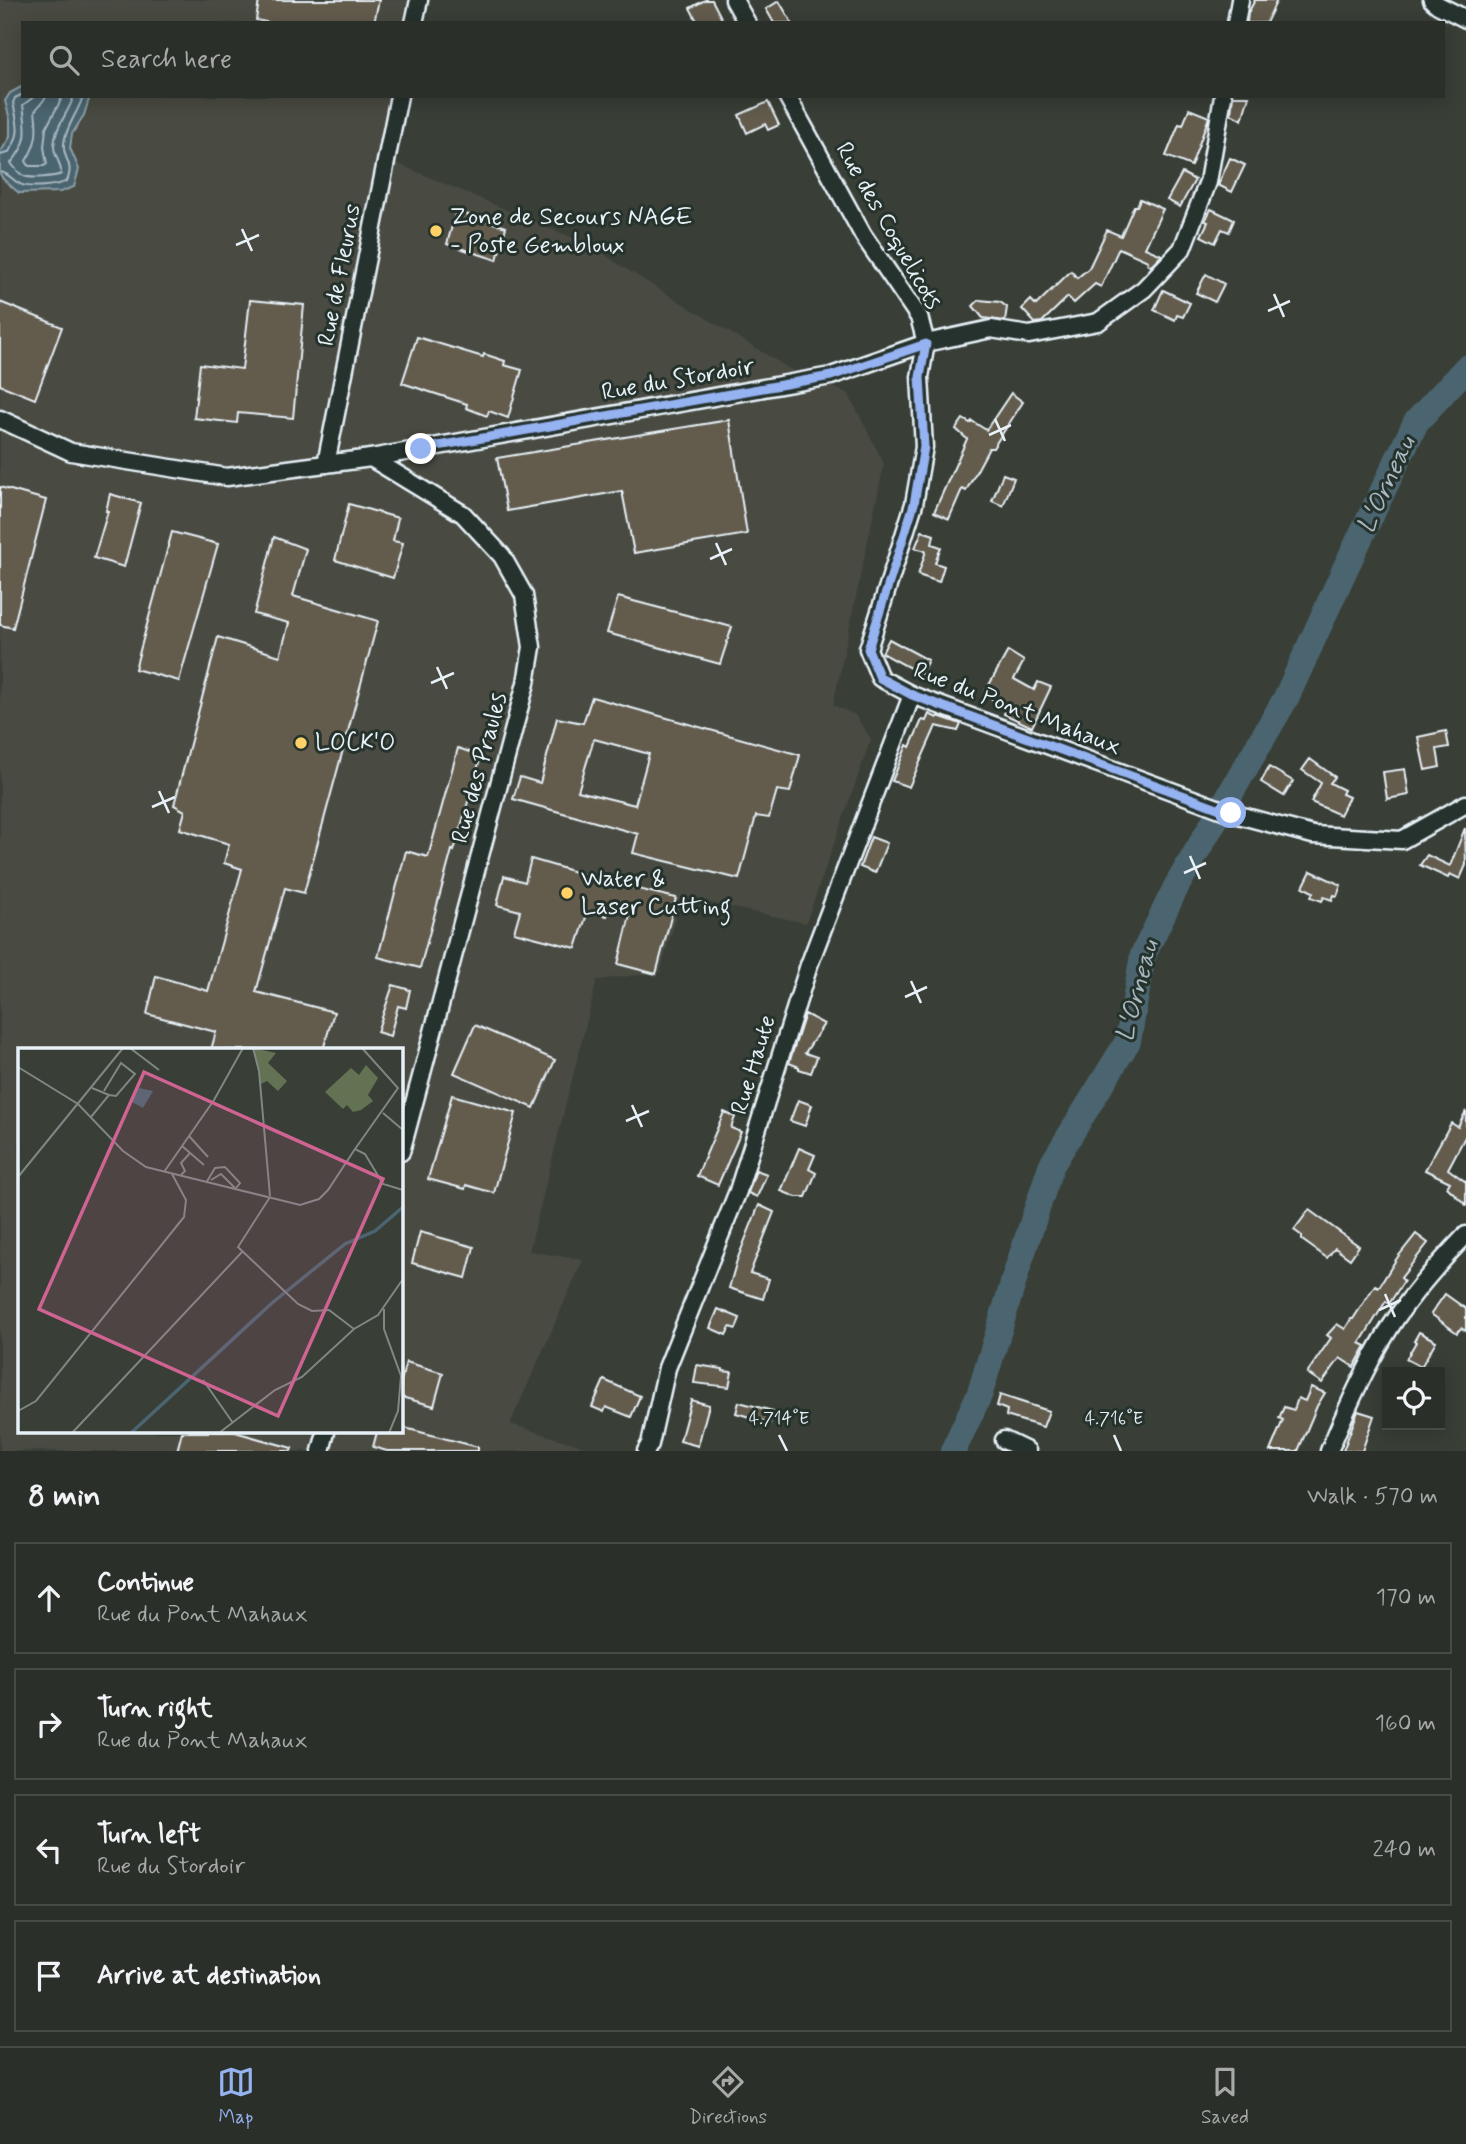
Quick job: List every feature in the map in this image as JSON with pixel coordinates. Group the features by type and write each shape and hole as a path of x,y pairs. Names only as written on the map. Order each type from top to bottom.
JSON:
{"street":[{"path":"414,21 419,0"},
{"path":"734,0 746,21"},
{"path":"1236,21 1240,0"},
{"path":"1432,0 1466,19"},
{"name":"Rue de Fleurus","path":"326,464 399,98"},
{"name":"Rue des Coquelicots","path":"788,98 863,235 919,317 926,344"},
{"name":"Rue du Stordoir","path":"0,419 71,452 227,477 371,458 831,376 926,344 992,329 1029,335 1098,322 1144,289 1182,249 1208,182 1223,98"},
{"name":"Rue du Pont Mahaux","path":"926,344 920,377 924,447 914,504 868,649 880,678 912,695 1231,813 1313,835 1402,840 1466,804"},
{"name":"Rue des Praules","path":"371,458 463,514 502,556 524,595 532,647 526,683 402,1148"},
{"name":"Rue Haute","path":"646,1451 650,1444 667,1368 738,1191 809,965 912,695"},
{"path":"1329,1451 1358,1384 1391,1325 1432,1271 1466,1235"},
{"path":"321,1451 325,1434"},
{"path":"1003,1440 1027,1451"}],"shaded area":[{"path":"0,0 411,0 409,21 21,21 21,98 402,98 396,163 594,247 801,376 848,393 884,464 833,705 855,715 871,739 806,923 682,897 660,972 597,980 529,1251 583,1260 510,1424 598,1451 0,1451"}],"water":[{"path":"21,87 21,98 89,98 84,115 72,134 70,148 79,169 74,187 60,192 19,193 3,179 0,174 0,153 10,137 10,120 5,101 10,93"}],"building":[{"path":"259,0 379,0 374,21 256,20"},
{"path":"705,0 712,0 723,21 697,21 690,8"},
{"path":"1255,0 1277,0 1267,21 1247,21"},
{"path":"779,1 791,21 773,21 766,9"},
{"path":"1233,98 1248,98 1242,120 1231,114"},
{"path":"768,102 779,125 768,130 765,124 747,133 739,115"},
{"path":"1189,109 1209,117 1191,166 1166,156 1179,124 1183,125"},
{"path":"1230,158 1245,165 1232,192 1218,185"},
{"path":"1182,173 1195,180 1180,207 1167,200"},
{"path":"1140,199 1163,209 1145,248 1162,255 1151,266 1147,264 1148,261 1119,248 1101,287 1095,284 1074,303 1068,297 1042,322 1035,323 1022,309 1031,300 1036,305 1071,271 1077,278 1089,268 1107,230 1121,236 1134,206 1137,206"},
{"path":"1211,209 1234,220 1229,232 1222,229 1215,243 1201,236"},
{"path":"456,211 506,227 497,260 447,244"},
{"path":"1206,274 1224,284 1215,302 1196,293"},
{"path":"1163,290 1190,303 1183,317 1177,315 1175,320 1154,310"},
{"path":"250,300 304,305 293,418 238,413 237,423 194,418 200,364 242,369"},
{"path":"979,300 1000,302 1007,307 1005,321 983,318 973,306"},
{"path":"0,302 62,327 35,399 0,385"},
{"path":"417,337 483,357 484,354 505,361 504,365 522,370 508,418 489,411 487,416 466,408 467,404 402,383"},
{"path":"1011,393 1023,402 993,448 989,448 966,491 962,489 949,519 934,512 967,439 956,429 963,419 986,430"},
{"path":"729,420 747,534 634,553 622,491 507,511 497,458"},
{"path":"1003,474 1014,478 1003,506 992,501"},
{"path":"0,487 46,500 13,628 0,625"},
{"path":"110,494 141,503 124,567 94,558 108,511"},
{"path":"349,504 398,518 393,541 403,543 393,578 335,560"},
{"path":"922,531 934,535 932,544 941,547 935,563 944,566 939,582 918,575 926,551 915,548"},
{"path":"172,532 218,544 179,681 135,669"},
{"name":"LOCK'O","path":"274,537 306,549 293,596 378,621 304,893 285,888 256,992 334,1012 324,1048 212,1048 216,1032 147,1014 156,976 208,991 242,869 224,863 229,844 180,829 185,811 174,805 218,637 280,656 289,623 254,614"},
{"path":"618,597 732,627 720,664 607,633"},
{"path":"889,639 928,660 921,674 882,653"},
{"path":"1008,651 1024,661 1014,679 1034,690 1038,682 1051,687 1032,727 1004,714 1006,708 984,694"},
{"path":"592,697 800,755 790,792 777,790 769,818 756,816 739,879 633,853 638,834 513,799 520,777 540,783 557,718 583,723","holes":["594,739 649,754 635,805 578,791"]},
{"path":"929,714 961,724 958,731 936,726 909,787 892,781 907,745 910,747 922,720 926,721"},
{"path":"1446,731 1449,747 1437,749 1440,767 1425,770 1418,737"},
{"path":"458,748 481,756 420,968 378,957 406,851 428,857"},
{"path":"1310,759 1335,777 1330,783 1344,790 1342,794 1349,797 1340,815 1311,802 1321,783 1302,770"},
{"path":"1269,767 1293,781 1284,796 1261,782"},
{"path":"1405,769 1409,795 1387,799 1383,772"},
{"path":"1465,828 1466,865 1460,879 1450,874 1448,878 1420,865 1427,855 1450,866"},
{"path":"871,837 887,843 875,873 860,867"},
{"path":"531,859 676,898 656,974 618,964 631,911 609,904 607,916 588,911 576,948 514,932 520,911 497,905 504,876 525,882"},
{"path":"1311,871 1341,885 1337,896 1334,895 1332,900 1324,897 1322,901 1311,897 1313,892 1303,887"},
{"path":"393,985 410,990 406,1008 398,1006 390,1036 377,1032"},
{"path":"805,1014 824,1024 805,1053 817,1057 811,1073 789,1063"},
{"path":"475,1025 555,1060 534,1108 454,1073"},
{"path":"452,1095 516,1113 494,1193 466,1185 465,1189 428,1179"},
{"path":"798,1100 812,1105 805,1126 790,1121"},
{"path":"1466,1111 1466,1135 1448,1169 1466,1182 1466,1205 1447,1187 1450,1182 1425,1170 1451,1123 1458,1127"},
{"path":"724,1112 735,1117 731,1128 741,1132 718,1185 697,1176"},
{"path":"799,1148 815,1155 809,1169 816,1173 806,1197 796,1197 781,1191"},
{"path":"756,1170 767,1174 757,1197 748,1193"},
{"path":"759,1205 774,1212 750,1273 769,1279 763,1299 729,1288"},
{"path":"1309,1210 1359,1246 1350,1259 1335,1248 1327,1258 1302,1240 1302,1236 1294,1230"},
{"path":"420,1232 474,1247 466,1278 412,1263"},
{"path":"1416,1234 1428,1243 1401,1278 1404,1281 1389,1304 1386,1301 1360,1343 1366,1346 1354,1367 1340,1358 1322,1383 1307,1373 1331,1338 1327,1335 1337,1324 1345,1329 1375,1285 1379,1287"},
{"path":"1445,1294 1466,1309 1466,1331 1461,1328 1457,1333 1431,1314"},
{"path":"718,1309 740,1318 736,1329 730,1327 726,1335 710,1328"},
{"path":"1419,1332 1436,1341 1421,1367 1406,1359 1416,1342 1414,1341"},
{"path":"406,1362 443,1373 434,1406 402,1397 402,1377"},
{"path":"697,1365 732,1372 729,1387 694,1383"},
{"path":"604,1380 640,1396 631,1417 606,1407 604,1412 592,1407"},
{"path":"1311,1387 1325,1393 1298,1451 1270,1451 1283,1420 1279,1418 1284,1407 1294,1410 1298,1398 1305,1401"},
{"path":"1000,1395 1049,1411 1043,1427 1006,1416 1007,1410 997,1406"},
{"path":"691,1400 709,1405 698,1446 680,1441"},
{"path":"739,1402 773,1411 770,1423 736,1413"},
{"path":"1358,1411 1374,1416 1362,1451 1343,1451"},
{"path":"402,1427 478,1447 478,1451 387,1451 373,1447 376,1434 402,1434"},
{"path":"181,1434 242,1434 292,1448 291,1451 177,1451"}],"waterway":[{"name":"L'Orneau","path":"953,1451 980,1393 1051,1166 1128,1041 1143,955 1176,887 1286,698 1416,422 1466,368"}],"place":[{"name":"Zone de Secours NAGE - Poste Gembloux","path":"436,231"},
{"name":"LOCK'O","path":"301,743"},
{"name":"Water & Laser Cutting","path":"567,893"}],"route":[{"path":"421,449 831,376 926,344 920,377 924,447 914,504 868,649 880,678 912,695 1231,813"}]}
